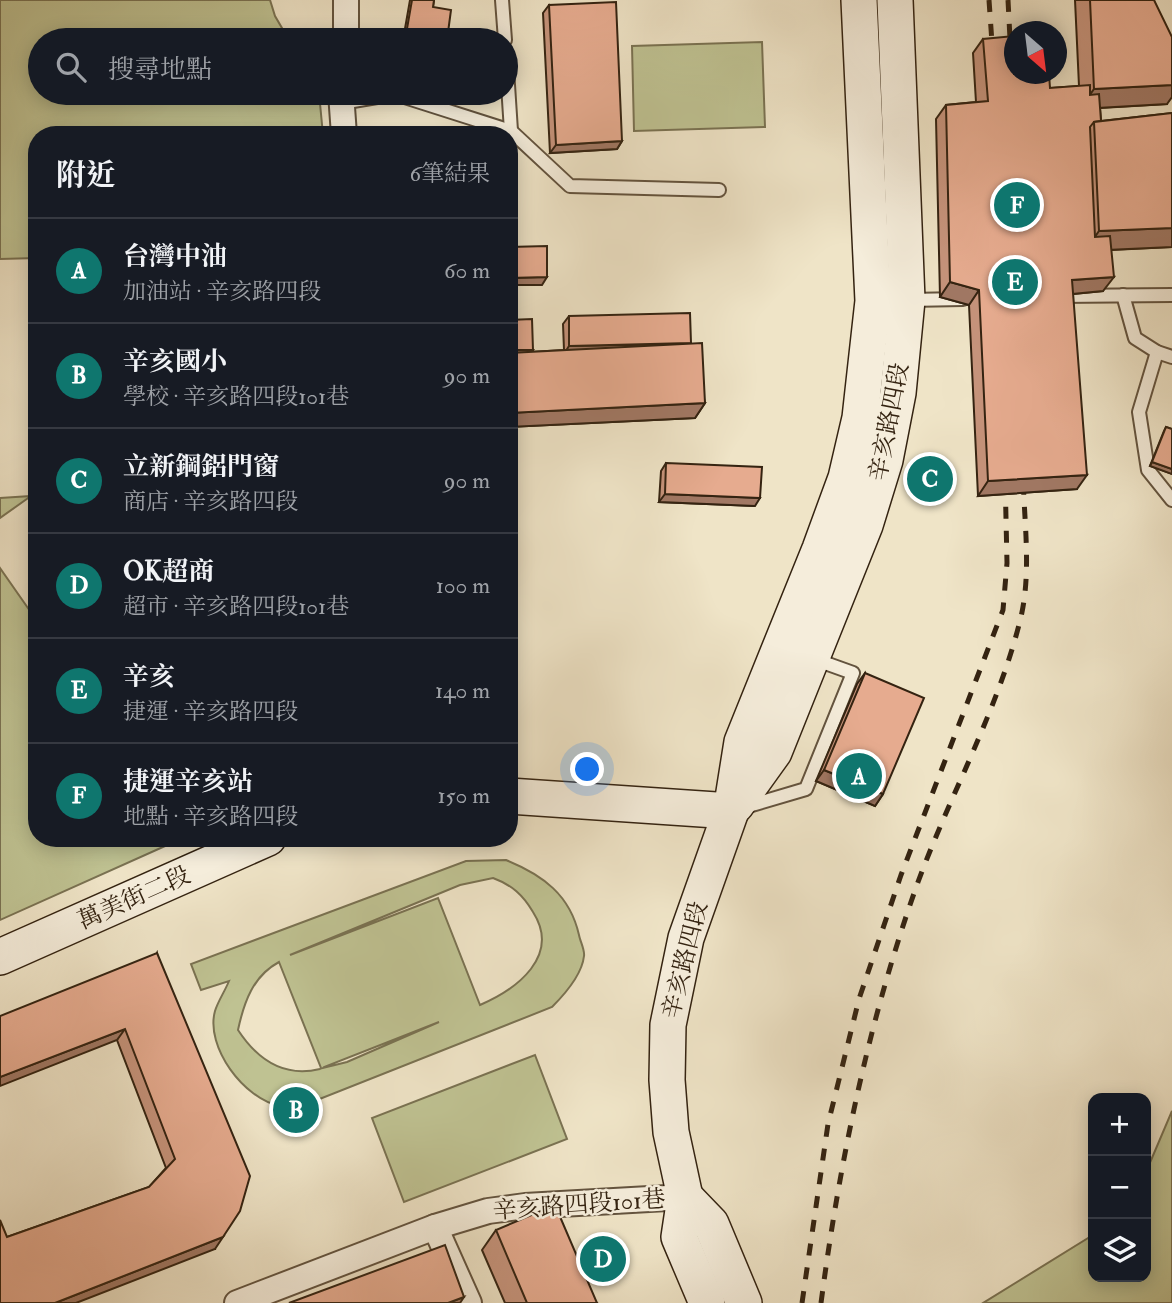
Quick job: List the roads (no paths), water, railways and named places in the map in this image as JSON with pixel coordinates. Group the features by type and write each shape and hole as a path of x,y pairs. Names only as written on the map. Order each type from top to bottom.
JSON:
{"main road":[{"name":"辛亥路四段","path":"732,811 774,752 866,525 885,460 898,393 859,0"},
{"name":"辛亥路四段","path":"707,1303 679,1237 685,1197 671,1132 667,1080 668,1026 686,938 732,811 742,742 846,478 868,367 890,301 895,0"},
{"path":"518,797 732,811"},
{"name":"萬美街二段","path":"0,957 248,847"},
{"path":"685,1197 711,1224 744,1303"}],"street":[{"path":"346,0 346,28"},
{"path":"342,105 343,126"},
{"name":"辛亥路四段101巷","path":"237,1303 435,1227 488,1211 525,1206 685,1197"},
{"path":"435,1227 469,1303"}],"lane":[{"path":"502,0 504,28"},
{"path":"429,105 495,126"},
{"path":"509,105 511,126"},
{"path":"518,138 570,186 719,190"},
{"path":"1123,295 1135,338 1157,352 1172,357"},
{"path":"1045,297 1172,295"},
{"path":"890,301 981,298"},
{"path":"1157,352 1139,412 1148,470 1172,500"},
{"path":"732,811 806,789 853,673 813,658"}],"railway":[{"path":"989,0 993,57"},
{"path":"1008,0 1009,21"},
{"path":"802,1303 828,1124 859,999 901,875 1003,610 1007,563 1005,474"},
{"path":"821,1303 847,1143 885,985 918,882 999,688 1020,621 1026,585 1023,474"}],"place":[{"name":"捷運辛亥站","path":"1017,205"},
{"name":"辛亥","path":"1015,282"},
{"name":"立新鋼鋁門窗","path":"930,479"},
{"name":"台灣中油","path":"859,776"},
{"name":"辛亥國小","path":"296,1110"},
{"name":"OK超商","path":"603,1259"}]}
